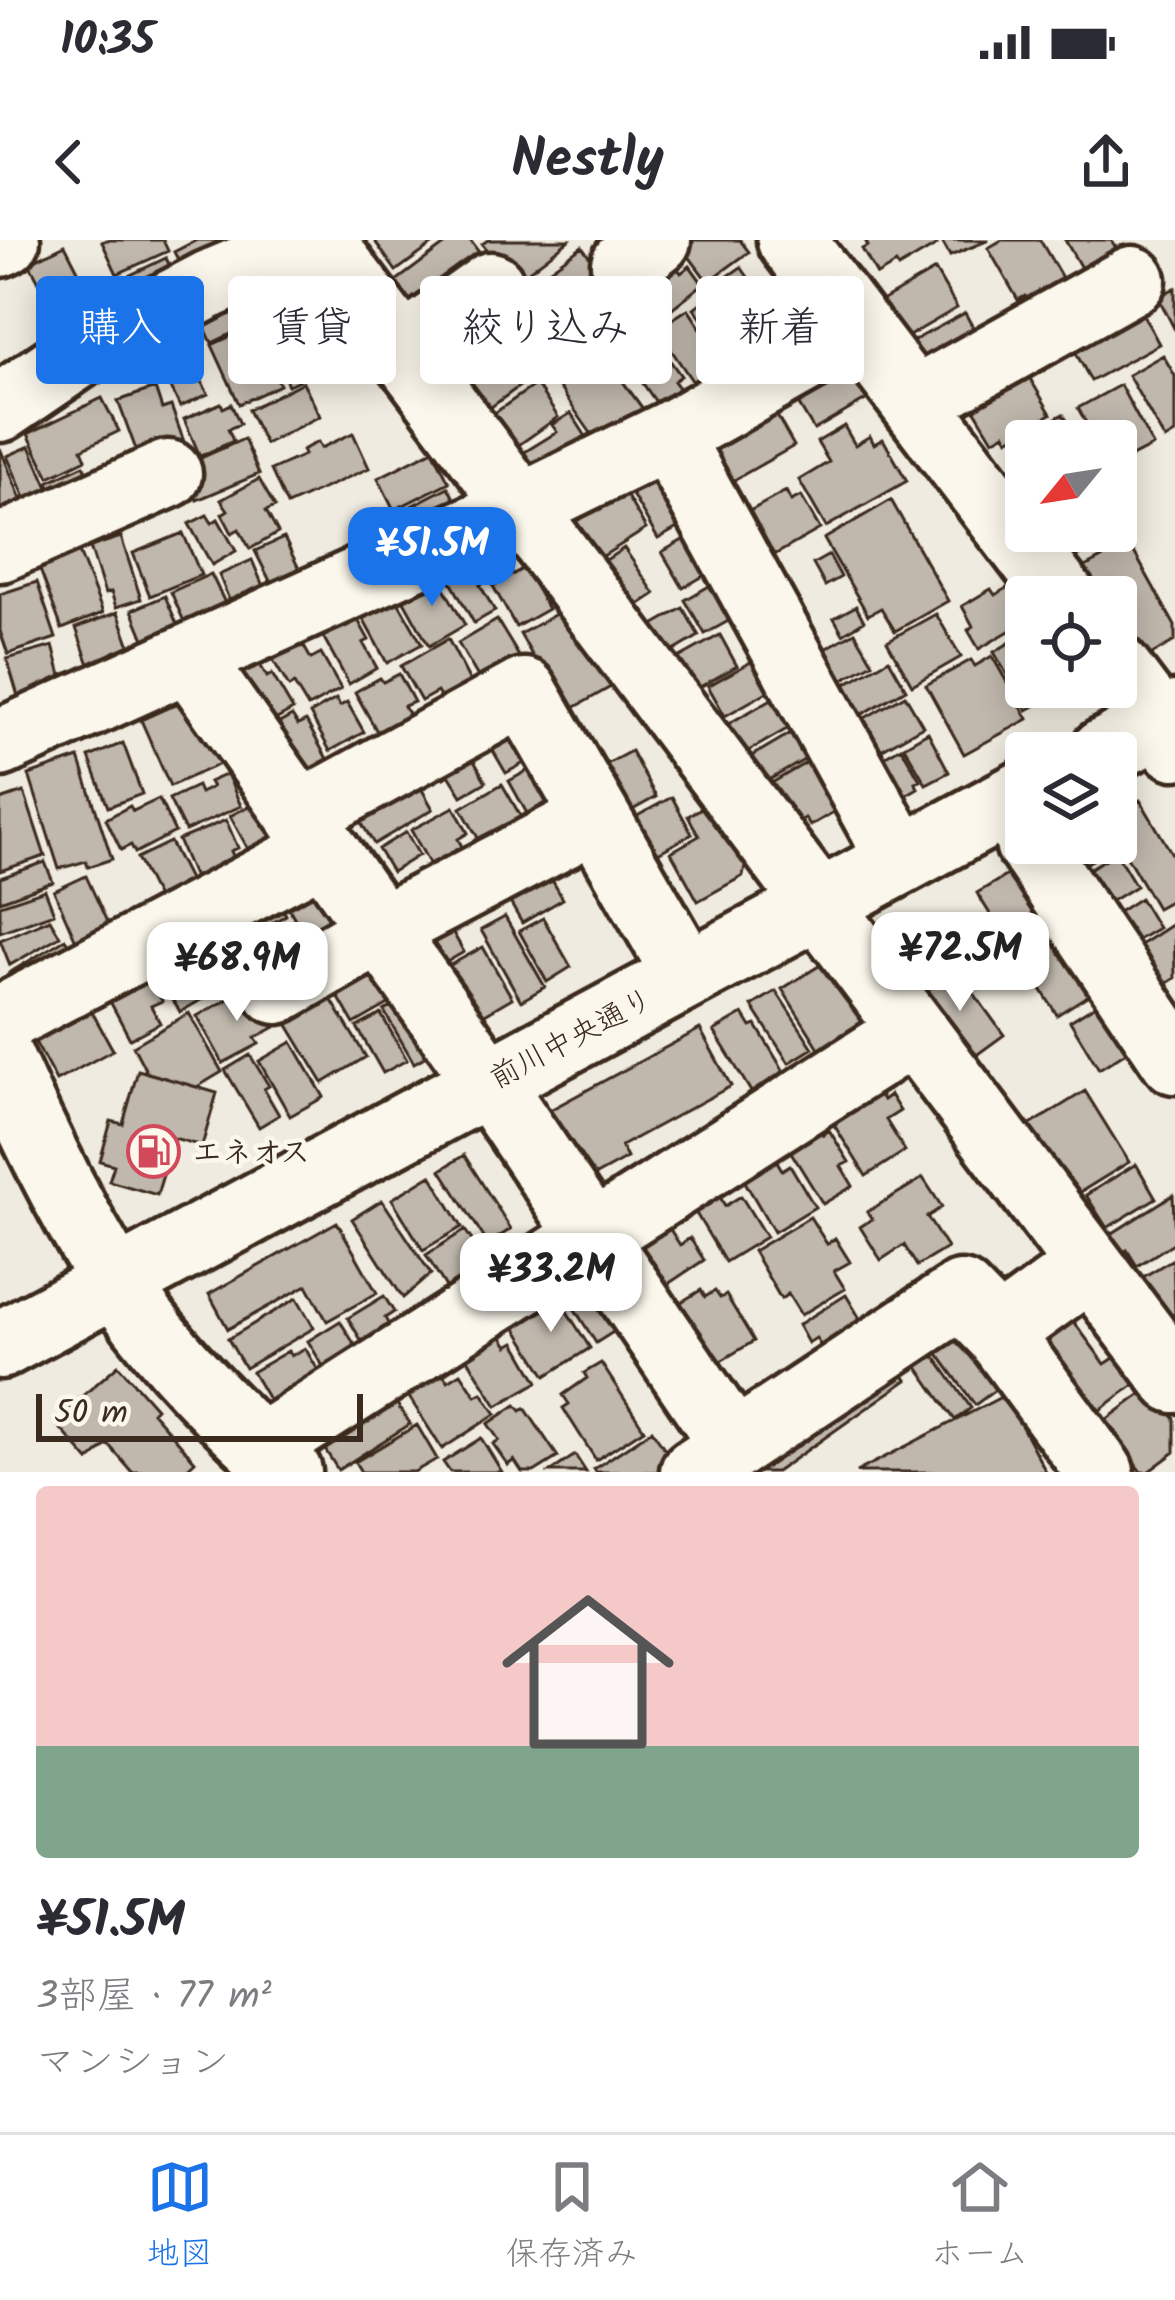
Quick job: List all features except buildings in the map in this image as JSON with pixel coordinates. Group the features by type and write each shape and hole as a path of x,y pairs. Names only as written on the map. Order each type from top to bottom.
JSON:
{"street":[{"path":"0,408 88,348 210,284 317,240 523,507 1175,1379"},
{"path":"792,240 819,276"},
{"path":"914,402 1132,280"},
{"path":"864,336 1046,576"},
{"path":"403,349 420,337"},
{"path":"0,743 523,507 761,384"},
{"path":"668,436 902,860"},
{"path":"0,548 168,474"},
{"path":"189,658 488,1082 590,1236 714,1458 961,1295 998,1333 1100,1472"},
{"path":"0,1020 312,832 524,692 688,975"},
{"path":"1137,705 1153,734"},
{"path":"277,990 595,818"},
{"name":"前川中央通り","path":"0,1345 902,860 1005,825"},
{"path":"1049,864 1175,1060"},
{"path":"0,1059 69,1203 117,1284 159,1338 274,1460 590,1236 914,1031"},
{"path":"998,1333 1090,1266"}],"place":[{"name":"エネオス","path":"153,1152"}]}
